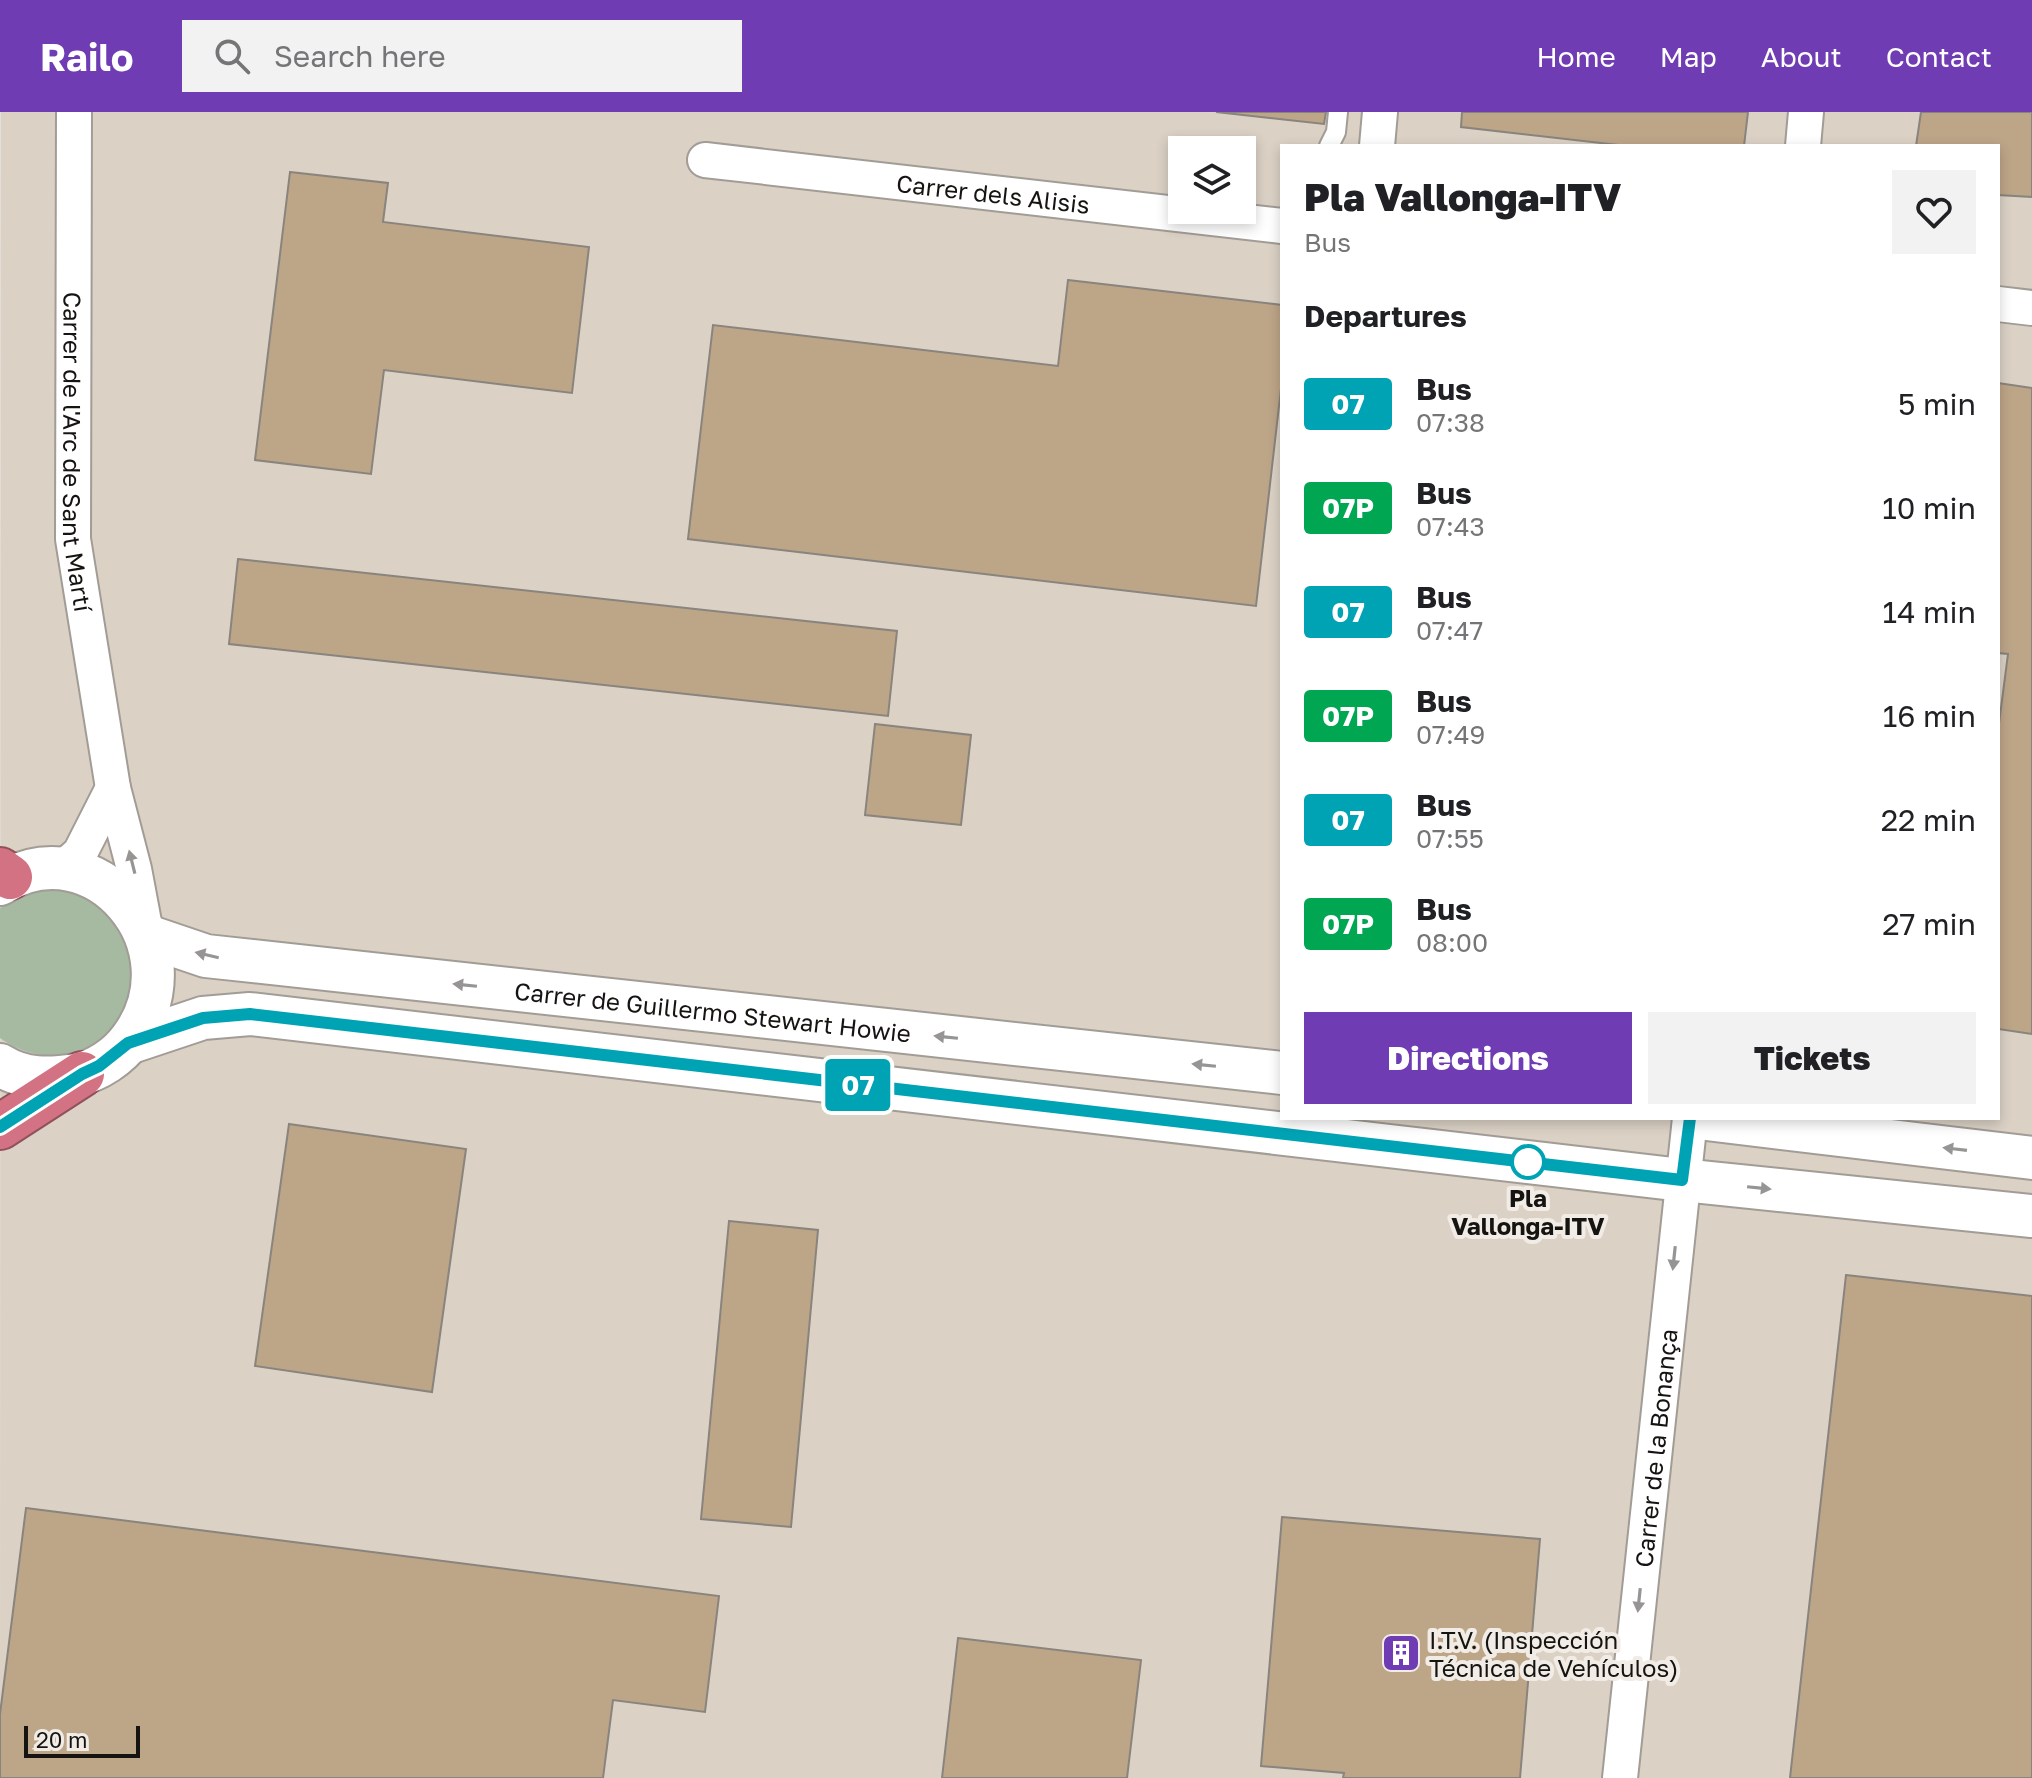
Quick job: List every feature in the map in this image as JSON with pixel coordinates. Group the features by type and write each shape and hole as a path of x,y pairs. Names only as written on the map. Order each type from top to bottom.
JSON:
{"highway":[{"path":"0,1127 82,1074"}],"street":[{"name":"Carrer de l'Arc de Sant Martí","path":"74,112 73,539 113,788 147,936"},
{"path":"1377,144 1380,112"},
{"path":"1803,144 1806,112"},
{"name":"Carrer dels Alisis","path":"705,160 1280,226"},
{"path":"2000,304 2032,308"},
{"path":"61,870 80,853 113,788"},
{"path":"0,1065 12,1072 47,1079 82,1074 115,1056 142,1024 154,981 153,958 147,936 122,898 104,884 61,870 44,869 3,877"},
{"name":"Carrer de Guillermo Stewart Howie","path":"147,936 206,956 1280,1073"},
{"path":"128,1043 203,1018 250,1014 1682,1180 2032,1216"},
{"name":"Carrer de la Bonança","path":"1620,1778 1690,1120"},
{"path":"1715,1120 2032,1158"}],"lane":[{"path":"1330,144 1336,132 1338,112"}],"shaded area":[{"path":"1,112 2032,112 2032,1778 0,1778"}],"green space":[{"path":"48,889 81,897 106,912 124,936 133,981 132,993 112,1031 87,1049 58,1056 27,1052 0,1038 0,908 26,893"}],"building":[{"path":"1216,112 1326,112 1324,124"},
{"path":"1462,112 1748,112 1744,144 1610,144 1461,127"},
{"path":"1921,112 2032,112 2032,197 2000,195 2000,144 1916,144"},
{"path":"290,172 388,183 383,222 589,247 572,393 384,370 371,474 255,460"},
{"path":"1068,280 1280,305 1280,397 1256,606 688,539 713,325 1058,366"},
{"path":"2000,383 2032,388 2032,1034 2000,1029 2000,716 2008,654 2000,653"},
{"path":"238,559 897,631 888,716 229,644"},
{"path":"875,724 971,735 961,825 865,815"},
{"path":"289,1124 466,1149 432,1392 255,1366"},
{"path":"729,1221 818,1230 791,1527 701,1519"},
{"path":"1846,1275 2032,1296 2032,1778 1790,1778"},
{"path":"26,1508 719,1596 705,1712 613,1700 603,1778 0,1778 0,1714"},
{"name":"I.T.V. (Inspección Técnica de Vehículos)","path":"1282,1517 1540,1539 1520,1778 1343,1778 1344,1773 1261,1766"},
{"path":"958,1638 1141,1660 1127,1778 942,1778"}],"bus line":[{"name":"07","path":"0,1127 115,1056 128,1043 203,1018 250,1014 1682,1180 1690,1120"}],"place":[{"name":"Pla Vallonga-ITV","path":"1528,1162"},
{"name":"I.T.V. (Inspección Técnica de Vehículos)","path":"1401,1653"}]}
